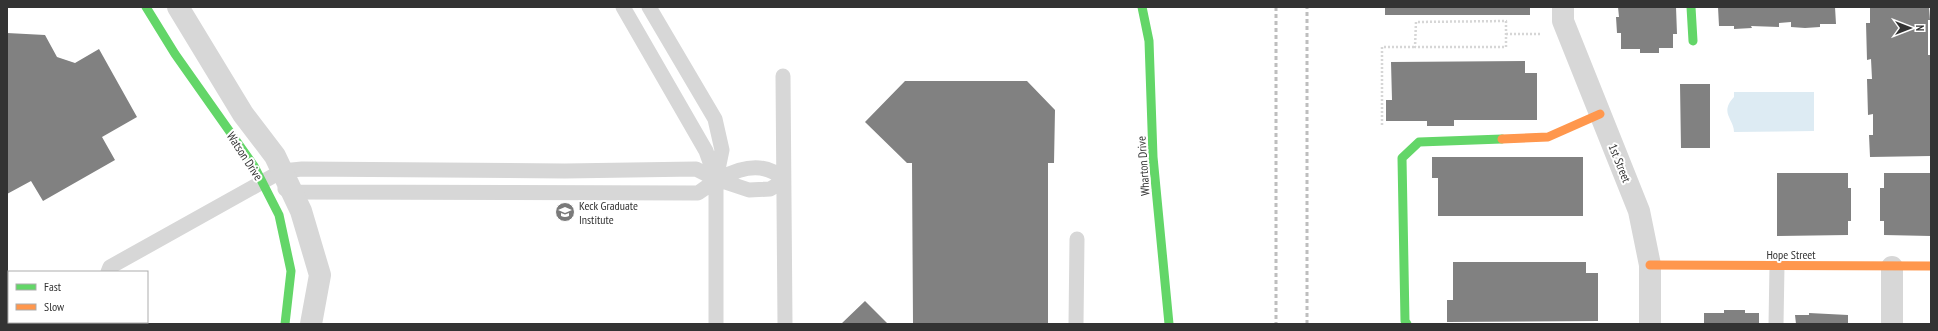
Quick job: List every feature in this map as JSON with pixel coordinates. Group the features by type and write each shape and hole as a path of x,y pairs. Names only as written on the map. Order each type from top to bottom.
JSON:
{"street":[{"name":"Watson Drive","path":"146,7 175,54 254,166 279,215 291,271 285,324"},
{"name":"Watson Drive","path":"178,7 243,114 275,156 301,211 320,275 311,324"},
{"name":"Wharton Drive","path":"1142,7 1144,10 1149,41 1153,157 1169,324"},
{"name":"1st Street","path":"1563,7 1563,21 1639,211 1650,265 1650,324"},
{"path":"1691,7 1693,40"},
{"path":"1407,324 1405,321 1402,158 1419,142 1548,137 1600,114"},
{"name":"Hope Street","path":"1650,265 1931,266"},
{"path":"1892,267 1892,324"}],"lane":[{"path":"623,7 706,151 716,180"},
{"path":"649,7 715,119 722,150 716,180 716,324"},
{"path":"783,76 785,324"},
{"path":"108,271 110,267 282,171 302,169 557,171 696,169 716,180 740,188 758,190 770,189 783,179"},
{"path":"262,182 292,192 698,193 716,180 740,169 769,169 777,173 783,179"},
{"path":"1076,239 1076,324"},
{"path":"1776,324 1777,266"}],"path":[{"path":"1382,125 1382,47 1415,47 1506,46 1506,21 1416,22 1415,47"},
{"path":"1506,34 1542,34"}],"shaded area":[{"path":"1734,92 1814,92 1814,131 1734,132 1727,112 1728,107 1734,97"}],"building":[{"path":"1385,7 1530,7 1530,15 1385,15"},
{"path":"1618,7 1676,7 1677,34 1673,34 1673,48 1659,48 1659,53 1640,53 1640,49 1621,49 1621,33 1617,33 1616,17 1619,17"},
{"path":"1718,7 1835,7 1836,24 1820,24 1820,27 1805,28 1791,27 1791,22 1779,23 1779,27 1751,26 1752,28 1734,29 1734,26 1719,26"},
{"path":"1870,7 1929,7 1930,20 1928,20 1928,55 1930,55 1931,156 1870,157 1869,135 1873,135 1873,114 1868,115 1867,79 1872,79 1871,59 1867,60 1866,23 1870,23"},
{"path":"7,33 45,35 57,57 75,63 99,49 137,117 102,137 115,160 43,201 31,181 7,194"},
{"path":"1525,61 1525,73 1537,73 1537,120 1454,120 1454,126 1427,126 1427,121 1386,121 1386,100 1392,100 1391,62"},
{"path":"905,81 1027,81 1055,110 1054,163 1048,163 1048,324 913,324 912,163 907,163 865,122"},
{"path":"1680,84 1710,84 1710,148 1681,148"},
{"path":"1432,157 1583,157 1583,216 1438,216 1438,178 1432,178"},
{"path":"1777,173 1848,173 1848,188 1851,188 1851,221 1848,221 1848,235 1777,236"},
{"path":"1884,173 1931,173 1931,236 1884,235 1884,221 1880,221 1880,188 1884,188"},
{"path":"1453,262 1586,262 1586,273 1598,273 1598,321 1447,322 1447,300 1453,300"},
{"path":"865,301 888,324 841,324"},
{"path":"1724,310 1745,310 1745,313 1759,313 1759,324 1704,324 1704,313 1724,313"},
{"path":"1809,313 1848,315 1848,324 1796,324 1795,315 1809,315"}],"railway":[{"path":"1276,7 1276,324"},
{"path":"1307,7 1307,324"}],"traffic: fast":[{"path":"146,7 175,54 254,166 279,215 291,271 285,324"},
{"path":"1142,7 1149,41 1153,157 1169,324"},
{"path":"1691,7 1693,41"},
{"path":"1407,324 1405,321 1402,158 1419,142 1502,139"}],"traffic: slow":[{"path":"1502,139 1548,137 1600,114"},
{"path":"1650,265 1931,266"}],"place":[{"name":"Keck Graduate Institute","path":"565,212"}]}
